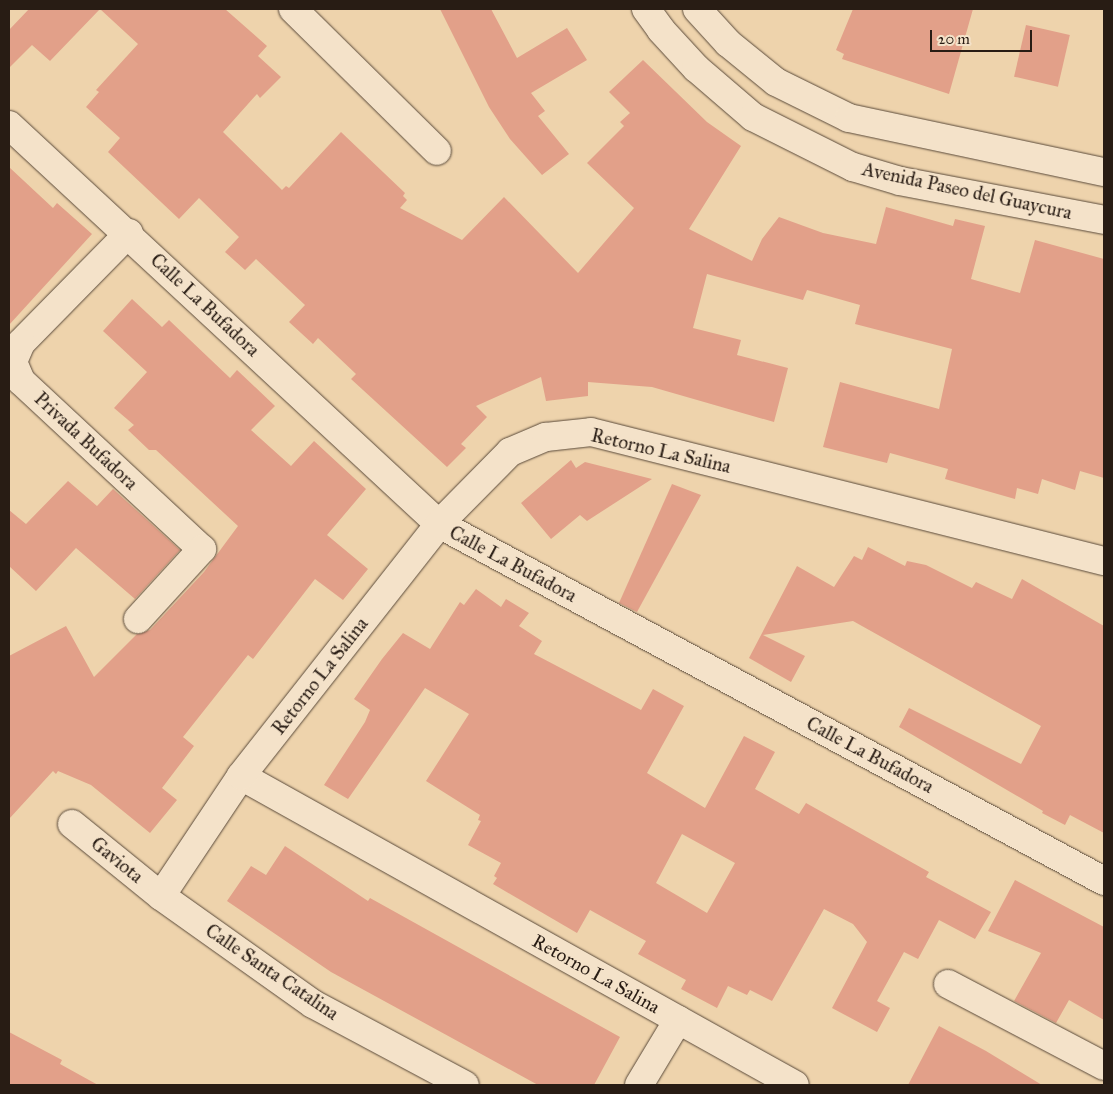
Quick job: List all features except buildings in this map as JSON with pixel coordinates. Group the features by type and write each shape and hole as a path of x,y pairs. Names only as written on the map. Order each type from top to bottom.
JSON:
{"street":[{"path":"294,9 437,151"},
{"name":"Avenida Paseo del Guaycura","path":"646,9 660,30 696,68 753,117 852,167 900,181 1104,220"},
{"path":"698,9 728,43 776,82 849,118 1104,172"},
{"name":"Calle La Bufadora","path":"9,125 129,233 439,524 1104,881"},
{"name":"Privada Bufadora","path":"129,233 21,343 14,362 21,381 202,549 138,619"},
{"name":"Retorno La Salina","path":"161,896 241,776 439,524 510,452 546,437 591,432 1104,561"},
{"name":"Retorno La Salina","path":"241,776 794,1085"},
{"name":"Gaviota","path":"72,824 161,896"},
{"name":"Calle Santa Catalina","path":"161,896 313,1004 465,1085"},
{"path":"948,984 1104,1066"},
{"path":"639,1085 678,1020"}]}
